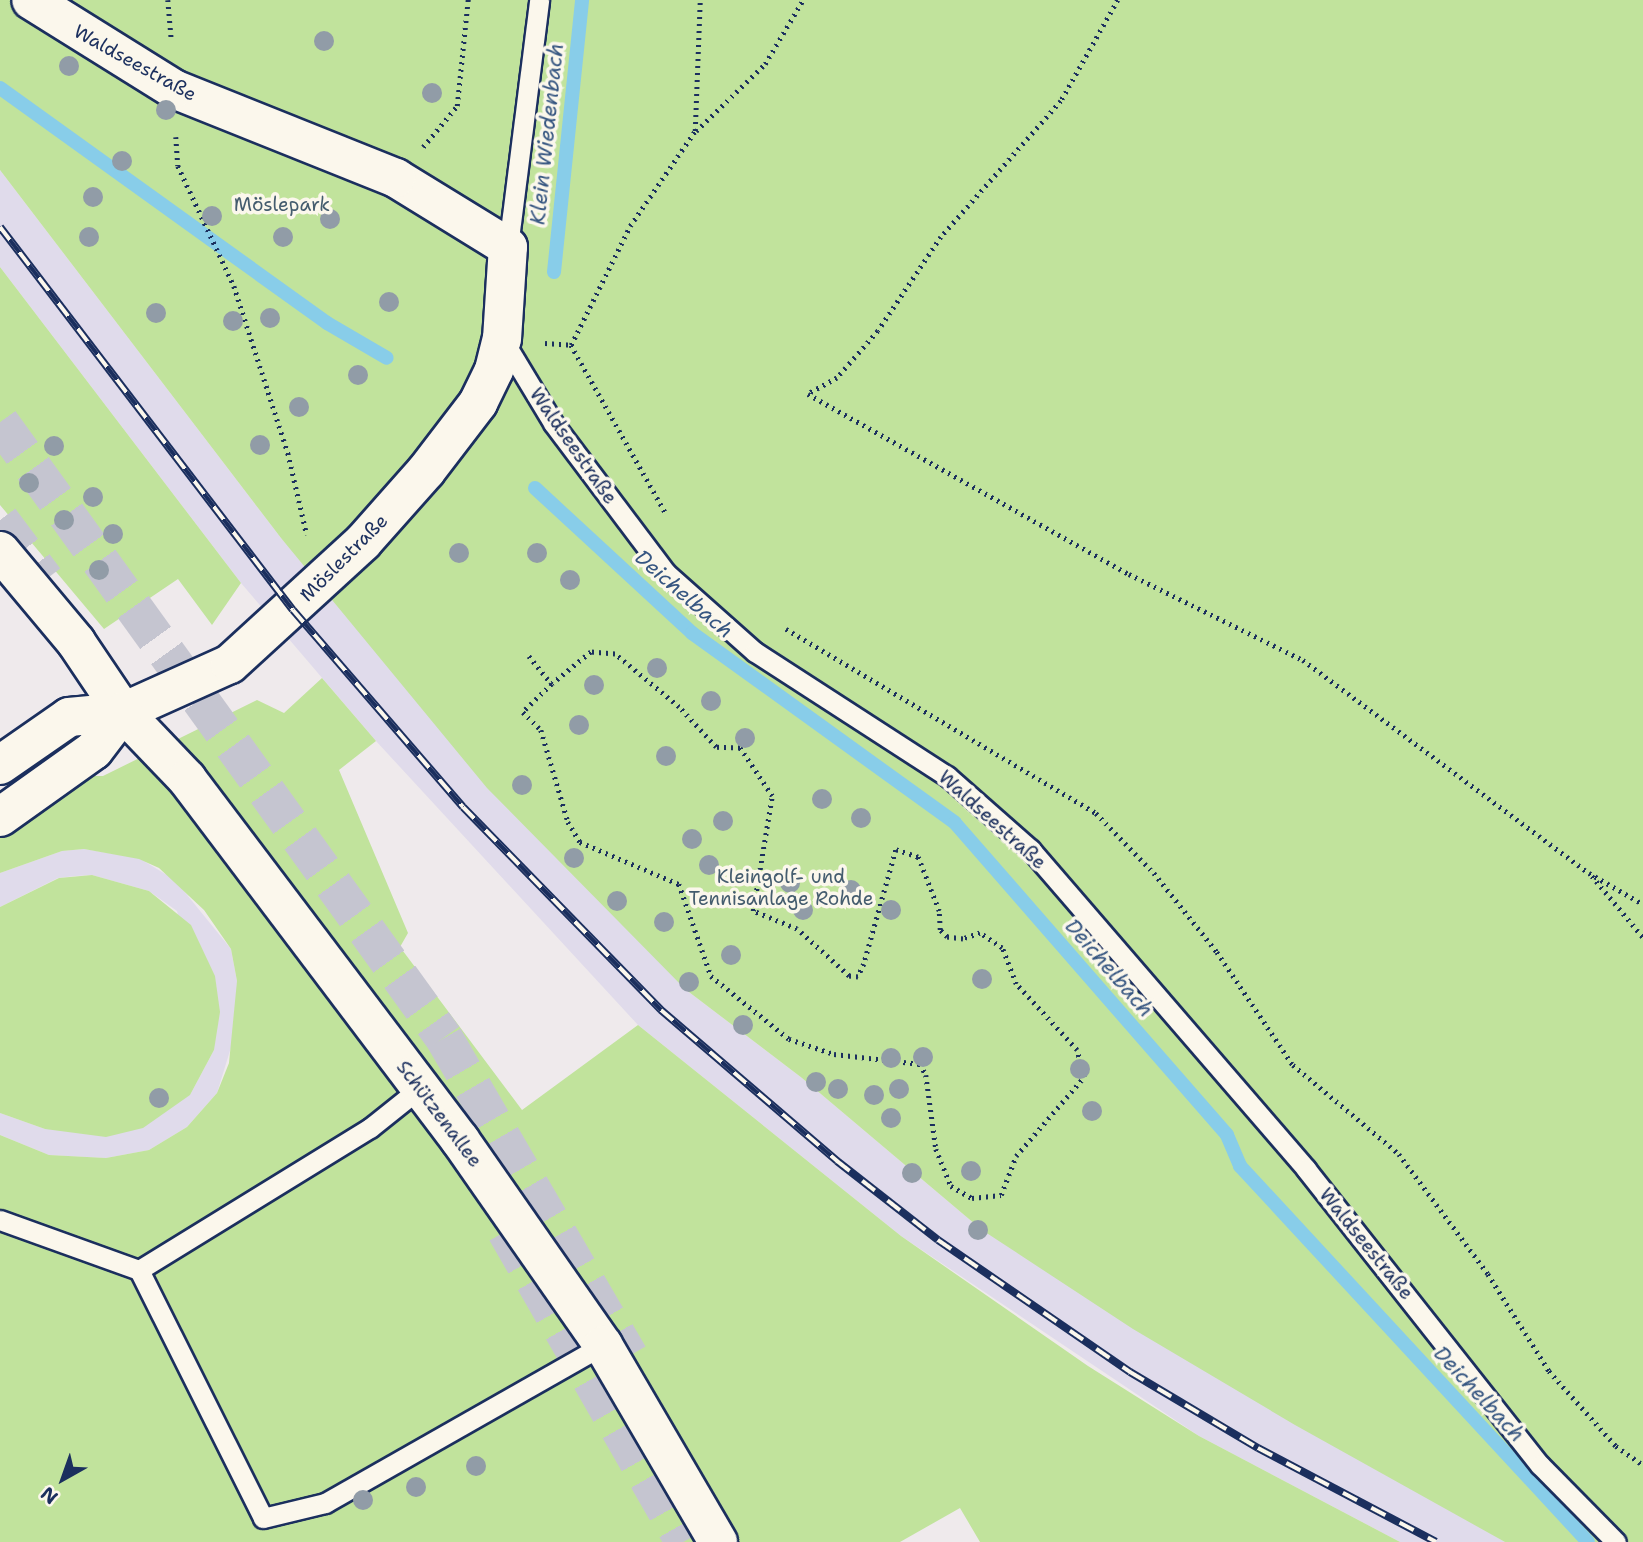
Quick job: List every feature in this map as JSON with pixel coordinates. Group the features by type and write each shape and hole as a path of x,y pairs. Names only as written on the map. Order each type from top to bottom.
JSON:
{"street":[{"name":"Waldseestraße","path":"31,0 174,89 396,178 508,247"},
{"path":"502,340 508,247"},
{"name":"Möslestraße","path":"0,765 69,716 123,712 230,664 325,577 426,471 478,402 502,340"},
{"name":"Schützenallee","path":"0,551 76,642 123,712 187,779 420,1088 603,1345 718,1542"},
{"name":"Möslestraße","path":"0,817 94,750 123,712"}],"lane":[{"path":"508,247 539,0"},
{"name":"Waldseestraße","path":"502,340 553,423 666,573 755,652 947,776 1030,849 1307,1169 1540,1465 1616,1542"},
{"path":"139,1270 370,1128 420,1088"},
{"path":"0,1220 139,1270 263,1518 325,1503 603,1345"}],"path":[{"path":"396,178 457,106 468,0"},
{"path":"695,131 700,0"},
{"path":"502,340 571,345 630,226 695,131 765,64 803,0"},
{"path":"1118,0 1060,101 941,237 878,331 837,378 808,394 1129,574 1303,660 1589,873 1643,904"},
{"path":"174,89 178,166 223,263 288,453 305,531 325,577"},
{"path":"591,652 615,654 679,708 716,747 740,748 772,796 753,911 797,929 849,976 858,977 864,964 896,850 918,857 939,911 940,930 947,937 963,939 980,933 1002,948 1016,984 1077,1050 1084,1077 1016,1156 1001,1195 972,1198 951,1186 936,1149 926,1074 920,1064 834,1054 789,1039 711,976 679,884 580,842 568,822 541,730 523,712 552,684 591,652"},
{"path":"529,656 552,684"},
{"path":"1589,873 1643,937"}],"shaded area":[{"path":"0,170 281,538 685,989 802,1078 982,1230 1505,1542 1400,1542 1199,1436 901,1236 638,1025 376,741 241,583 0,267"},
{"path":"84,849 139,858 175,880 231,949 237,981 236,1031 217,1093 187,1127 149,1150 106,1158 49,1155 0,1135 0,1113 45,1129 190,1095 214,1050 177,911 149,891 92,875 75,876 58,878 0,907 0,873 62,851"}],"green space":[{"path":"0,0 1643,0 1643,1542 1505,1542 1295,1425 1133,1329 982,1230 802,1078 685,989 487,788 281,538 0,170"},
{"path":"0,267 241,583 212,625 178,579 104,629 0,505"},
{"path":"322,678 376,741 339,770 408,933 400,947 522,1110 638,1025 901,1236 1088,1366 1199,1436 1400,1542 980,1542 960,1508 900,1542 0,1542 0,1135 49,1155 106,1158 149,1150 187,1127 217,1093 229,1063 237,981 231,949 204,910 159,868 139,859 84,849 62,851 0,873 0,834 84,776 103,776 257,700 284,713"},
{"path":"92,875 149,891 191,925 215,976 220,1012 214,1050 190,1095 143,1128 106,1137 45,1129 0,1113 0,907 59,878"}],"waterway":[{"name":"Klein Wiedenbach","path":"554,272 582,0"},
{"path":"0,88 327,323 387,358"},
{"name":"Deichelbach","path":"535,488 692,633 955,823 1227,1135 1240,1166 1588,1542"}],"tunnel":[{"path":"0,422 444,1038 629,1356"},
{"path":"0,520 45,580"},
{"path":"506,1231 684,1542"}],"railway":[{"path":"0,227 293,610 463,807 661,1010 837,1161 938,1240 1130,1372 1258,1448 1436,1542"}],"park label":[{"name":"Möslepark","path":"282,205"},
{"name":"Kleingolf- und Tennisanlage Rohde","path":"781,888"}]}
